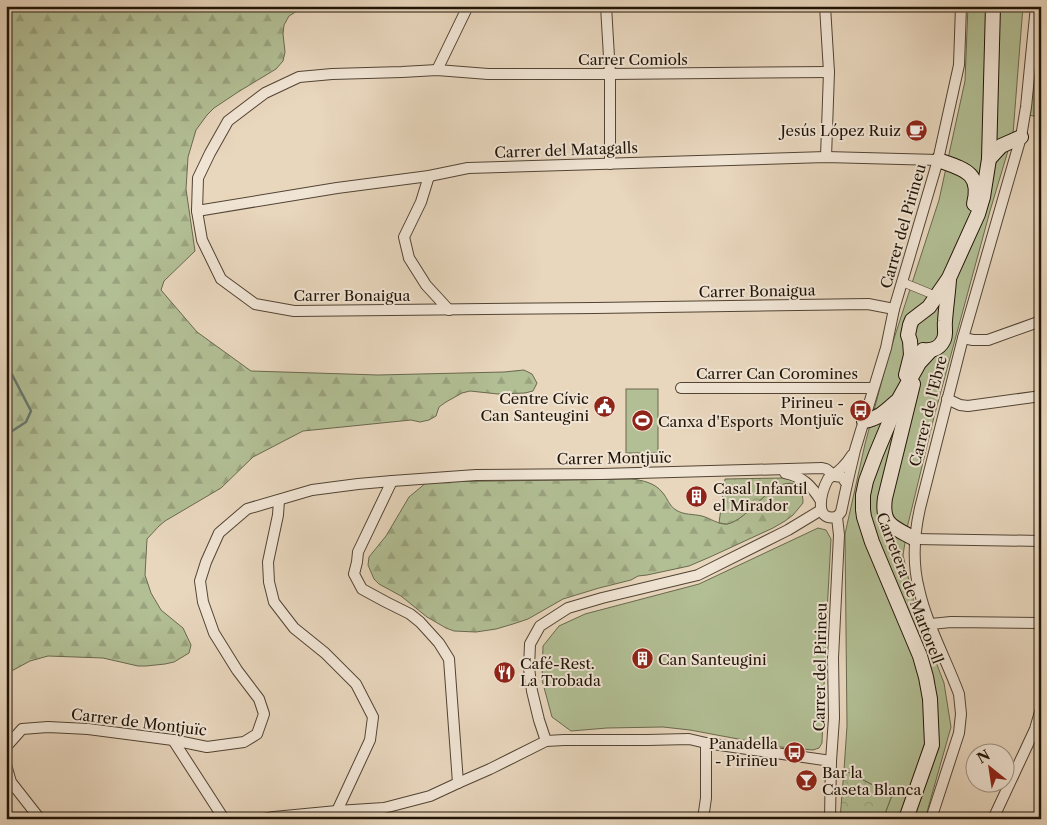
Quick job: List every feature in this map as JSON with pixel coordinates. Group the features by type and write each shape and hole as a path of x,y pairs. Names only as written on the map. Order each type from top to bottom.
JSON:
{"main road":[{"path":"864,421 880,416 899,399 910,362 910,341 908,335 912,320 929,307 949,278 981,205 987,182 989,159 994,6"},
{"path":"989,159 1001,146 1021,138"},
{"path":"938,160 967,172 976,186 976,197 966,241"},
{"path":"910,341 918,349 924,351 935,349 943,342 945,337 949,278"},
{"path":"918,316 933,314 945,326"},
{"name":"Carretera de Martorell","path":"906,819 932,745 930,699 924,667 867,528 863,510 863,495 876,454 899,399 919,363 930,351"},
{"path":"914,373 912,391 885,498 884,510 891,525 915,539"},
{"path":"898,819 931,726"}],"street":[{"path":"437,70 468,6"},
{"path":"606,6 610,74 610,164"},
{"path":"825,6 829,72 826,158"},
{"name":"Carrer del Pirineu","path":"830,819 834,718 833,658 839,535 837,517 841,512 855,450 886,348 894,309 938,160 959,65 961,6"},
{"name":"Carrer de l'Ebre","path":"931,819 959,733 961,714 959,694 918,588 915,564 915,539 920,508 962,338 1021,138 1036,6"},
{"name":"Carrer Comiols","path":"437,70 488,74 829,72"},
{"name":"Carrer Bonaigua","path":"437,70 332,74 299,78 265,93 228,121 198,178 198,212 202,240 221,280 255,304 294,311 868,304 894,309"},
{"name":"Carrer del Matagalls","path":"198,212 337,188 429,176 468,168 826,158 938,160"},
{"path":"429,176 421,202 404,238 408,258 426,285 449,310"},
{"path":"902,282 929,293"},
{"path":"962,338 988,340 1041,321"},
{"name":"Carrer Can Coromines","path":"681,388 873,388"},
{"path":"947,399 960,405 968,406 1041,396"},
{"name":"Carrer del Pirineu","path":"821,505 826,482 849,460 855,450"},
{"name":"Carrer Montjuïc","path":"392,481 476,475 610,474 816,468 826,469 834,476"},
{"path":"775,470 795,475 804,480 813,489 826,516 837,517"},
{"path":"834,476 842,477 847,484"},
{"path":"392,481 358,552 354,574 362,589 410,614 420,622 440,643 449,659 454,751 458,783"},
{"name":"Carrer de Montjuïc","path":"6,747 22,729 48,727 88,729 173,740 207,747 244,742 258,734 264,714 259,699 237,670 214,633 203,602 200,581 219,533 247,510 312,490 392,481"},
{"path":"279,500 278,515 268,562 269,582 274,602 294,628 325,653 356,684 373,717 370,740 337,811"},
{"path":"546,741 532,691 529,668 530,644 540,626 568,608 698,575 788,530 821,505"},
{"path":"915,539 1041,541"},
{"path":"931,624 951,622 1041,623"},
{"path":"993,819 1035,728 1040,712"},
{"path":"264,819 384,808 430,796 546,741 689,739 706,744 832,761"},
{"path":"173,740 224,819"},
{"path":"703,819 706,798 706,744"},
{"path":"6,765 11,782 40,819"}],"green space":[{"path":"6,6 312,6 289,16 284,25 285,52 283,61 276,69 214,108 196,130 188,157 186,189 195,251 164,281 161,290 197,332 251,371 378,375 524,370 532,374 537,383 533,391 525,393 498,394 470,391 462,393 439,407 436,416 420,422 411,420 303,431 253,457 221,488 165,521 147,539 145,575 151,593 161,610 183,628 191,645 189,653 174,662 138,666 103,658 48,656 30,661 6,674"},
{"path":"968,6 1023,6 1013,134 934,417 908,524 903,555 915,607 944,683 951,727 925,819 883,819 892,795 844,770 847,726 845,534 865,444 889,354 939,200 965,81"},
{"path":"1041,20 1041,117 1027,115"},
{"name":"Canxa d'Esports","path":"626,389 658,389 658,453 626,453"},
{"path":"782,478 792,480 801,488 795,484 777,487 735,521 727,524 719,523 725,479"},
{"path":"631,479 644,481 656,486 679,512 702,516 724,524 739,519 768,494 785,484 790,483 798,486 801,490 803,503 793,515 773,528 689,566 638,576 631,580 563,599 528,619 496,629 476,632 454,631 427,617 401,596 379,584 374,579 368,565 369,557 386,536 409,497 427,482"},
{"path":"818,528 826,530 831,539 822,743 819,748 813,750 781,747 690,730 663,727 571,731 552,717 542,680 543,646 559,626 585,614 699,584"},
{"path":"844,770 892,795 883,819 840,819"}],"waterway":[{"path":"6,363 31,411 26,422 6,435"}],"place":[{"name":"Jesús López Ruiz","path":"917,130"},
{"name":"Centre Cívic Can Santeugini","path":"605,407"},
{"name":"Pirineu - Montjuïc","path":"860,411"},
{"name":"Canxa d'Esports","path":"642,421"},
{"name":"Casal Infantil el Mirador","path":"697,497"},
{"name":"Can Santeugini","path":"642,659"},
{"name":"Café-Rest. La Trobada","path":"504,672"},
{"name":"Panadella - Pirineu","path":"794,752"},
{"name":"Bar la Caseta Blanca","path":"806,781"}]}
